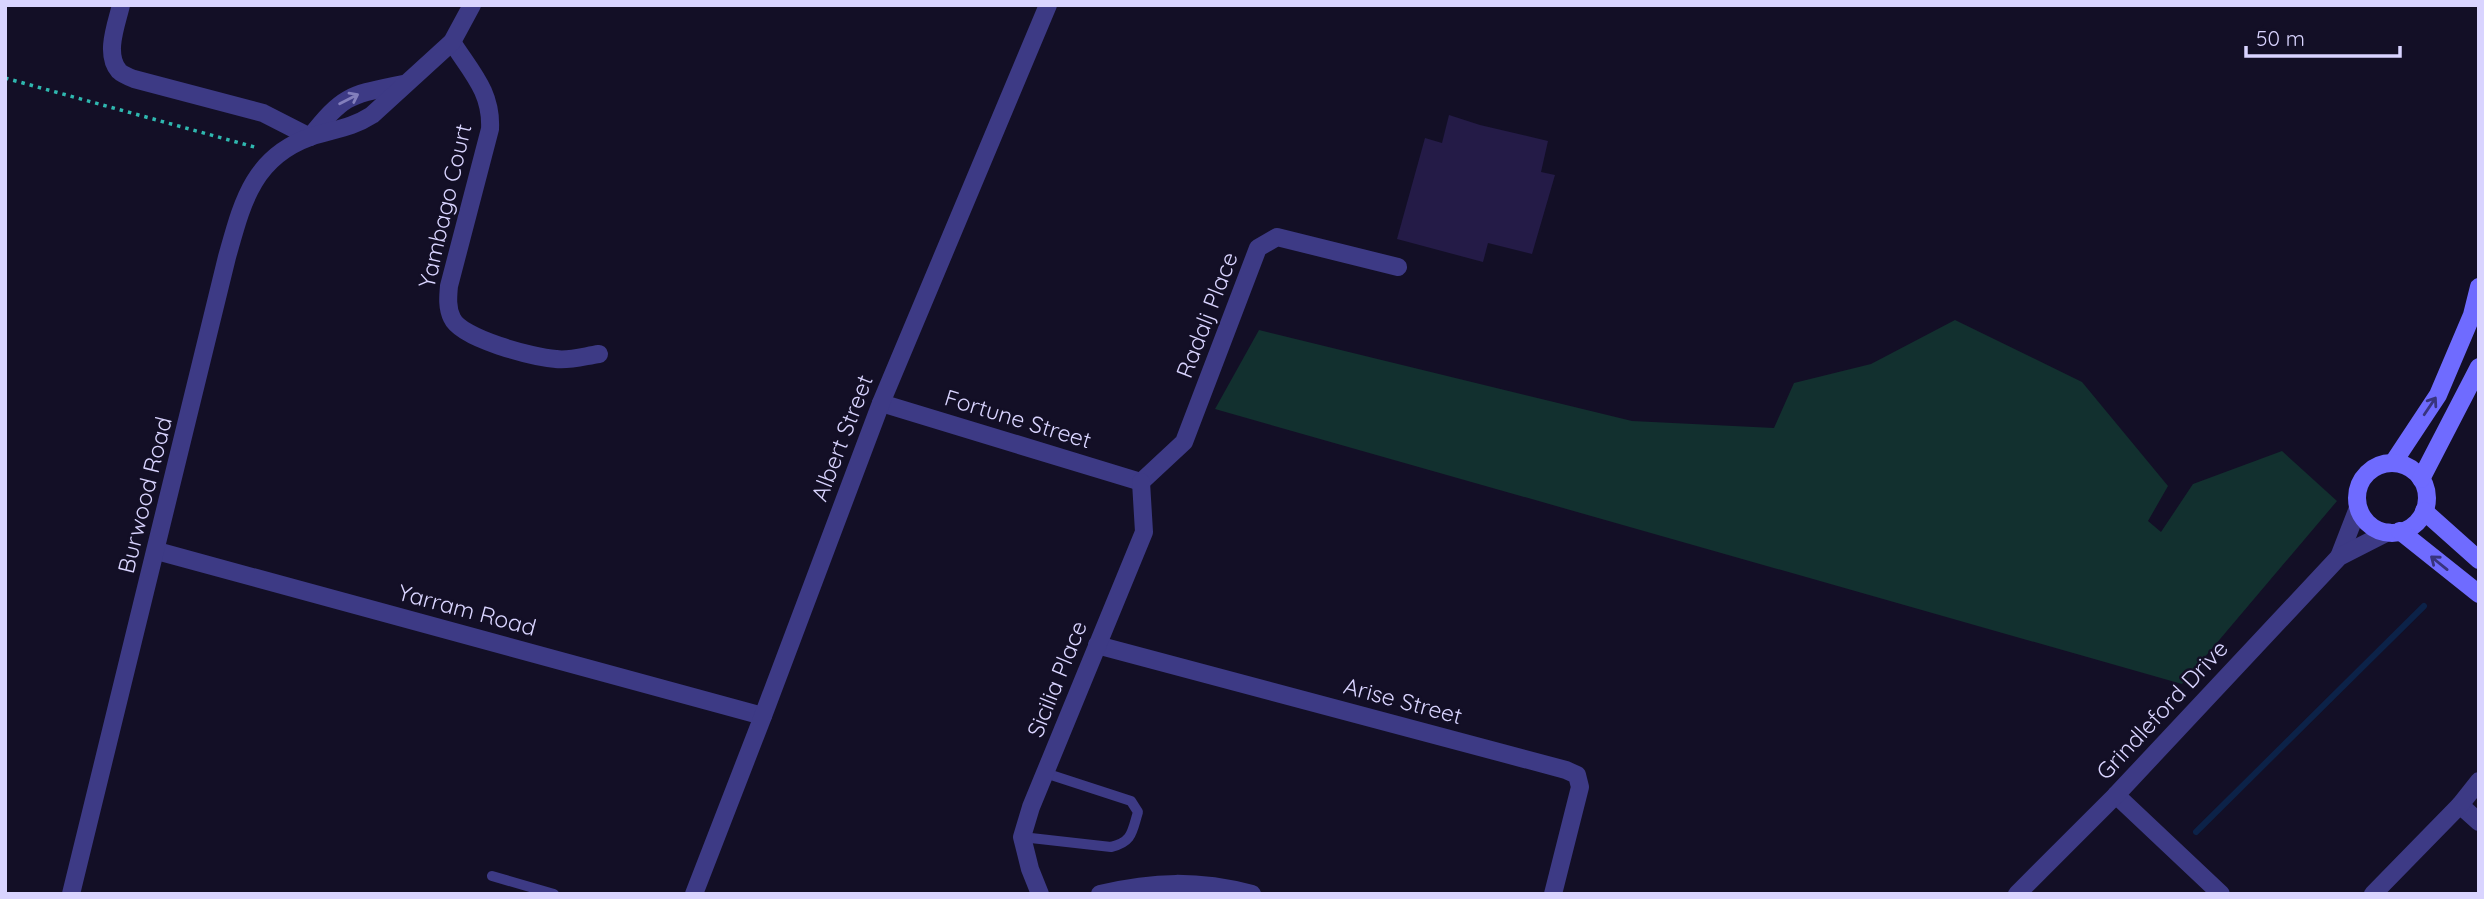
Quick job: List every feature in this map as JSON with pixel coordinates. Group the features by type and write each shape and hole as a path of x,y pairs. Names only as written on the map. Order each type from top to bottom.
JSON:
{"street":[{"path":"121,5 113,38 113,58 119,71 134,79 263,113 310,137"},
{"name":"Burwood Road","path":"71,894 241,210 254,180 276,157 310,137 358,124 372,115 452,42 472,5"},
{"name":"Albert Street","path":"694,894 881,403 1048,5"},
{"name":"Yambago Court","path":"452,42 484,91 491,110 490,129 449,286 448,304 452,320 463,332 481,340 557,360 599,354"},
{"name":"Burwood Road","path":"310,137 343,100 361,93 403,85"},
{"name":"Radalj Place","path":"1141,481 1184,442 1258,248 1277,237 1398,267"},
{"name":"Grindleford Drive","path":"2017,894 2116,795 2339,557 2358,508 2357,497 2364,477 2382,464 2393,463 2438,395 2472,315 2479,287"},
{"path":"2421,479 2479,367"},
{"name":"Fortune Street","path":"881,403 1141,481"},
{"path":"2393,463 2404,465 2421,479 2426,489 2424,511 2479,560"},
{"name":"Sicilia Place","path":"1022,836 1031,807 1144,532 1141,481"},
{"path":"2358,508 2370,525 2394,532 2479,594"},
{"name":"Grindleford Drive","path":"2339,557 2419,520 2424,511"},
{"name":"Yarram Road","path":"157,551 763,716"},
{"name":"Arise Street","path":"1097,645 1577,775 1580,787 1553,894"},
{"path":"2373,894 2460,805 2479,781"},
{"path":"2116,795 2221,894"},
{"path":"2460,805 2479,822"},
{"path":"1022,836 1030,869 1040,894"},
{"path":"1100,894 1133,886 1178,882 1220,886 1252,894"}],"lane":[{"path":"1022,836 1111,847 1122,845 1129,839 1138,812 1131,802 1045,773"},
{"path":"492,876 554,894"}],"path":[{"path":"5,78 252,145 276,157"}],"green space":[{"path":"1955,320 2082,382 2168,486 2148,521 2161,532 2193,484 2282,451 2337,501 2182,684 1215,409 1259,330 1632,421 1774,428 1794,383 1871,364"}],"building":[{"path":"1449,115 1548,141 1541,172 1555,175 1532,254 1488,243 1483,262 1397,239 1425,138 1442,143"}],"waterway":[{"path":"2196,832 2424,606"}]}
